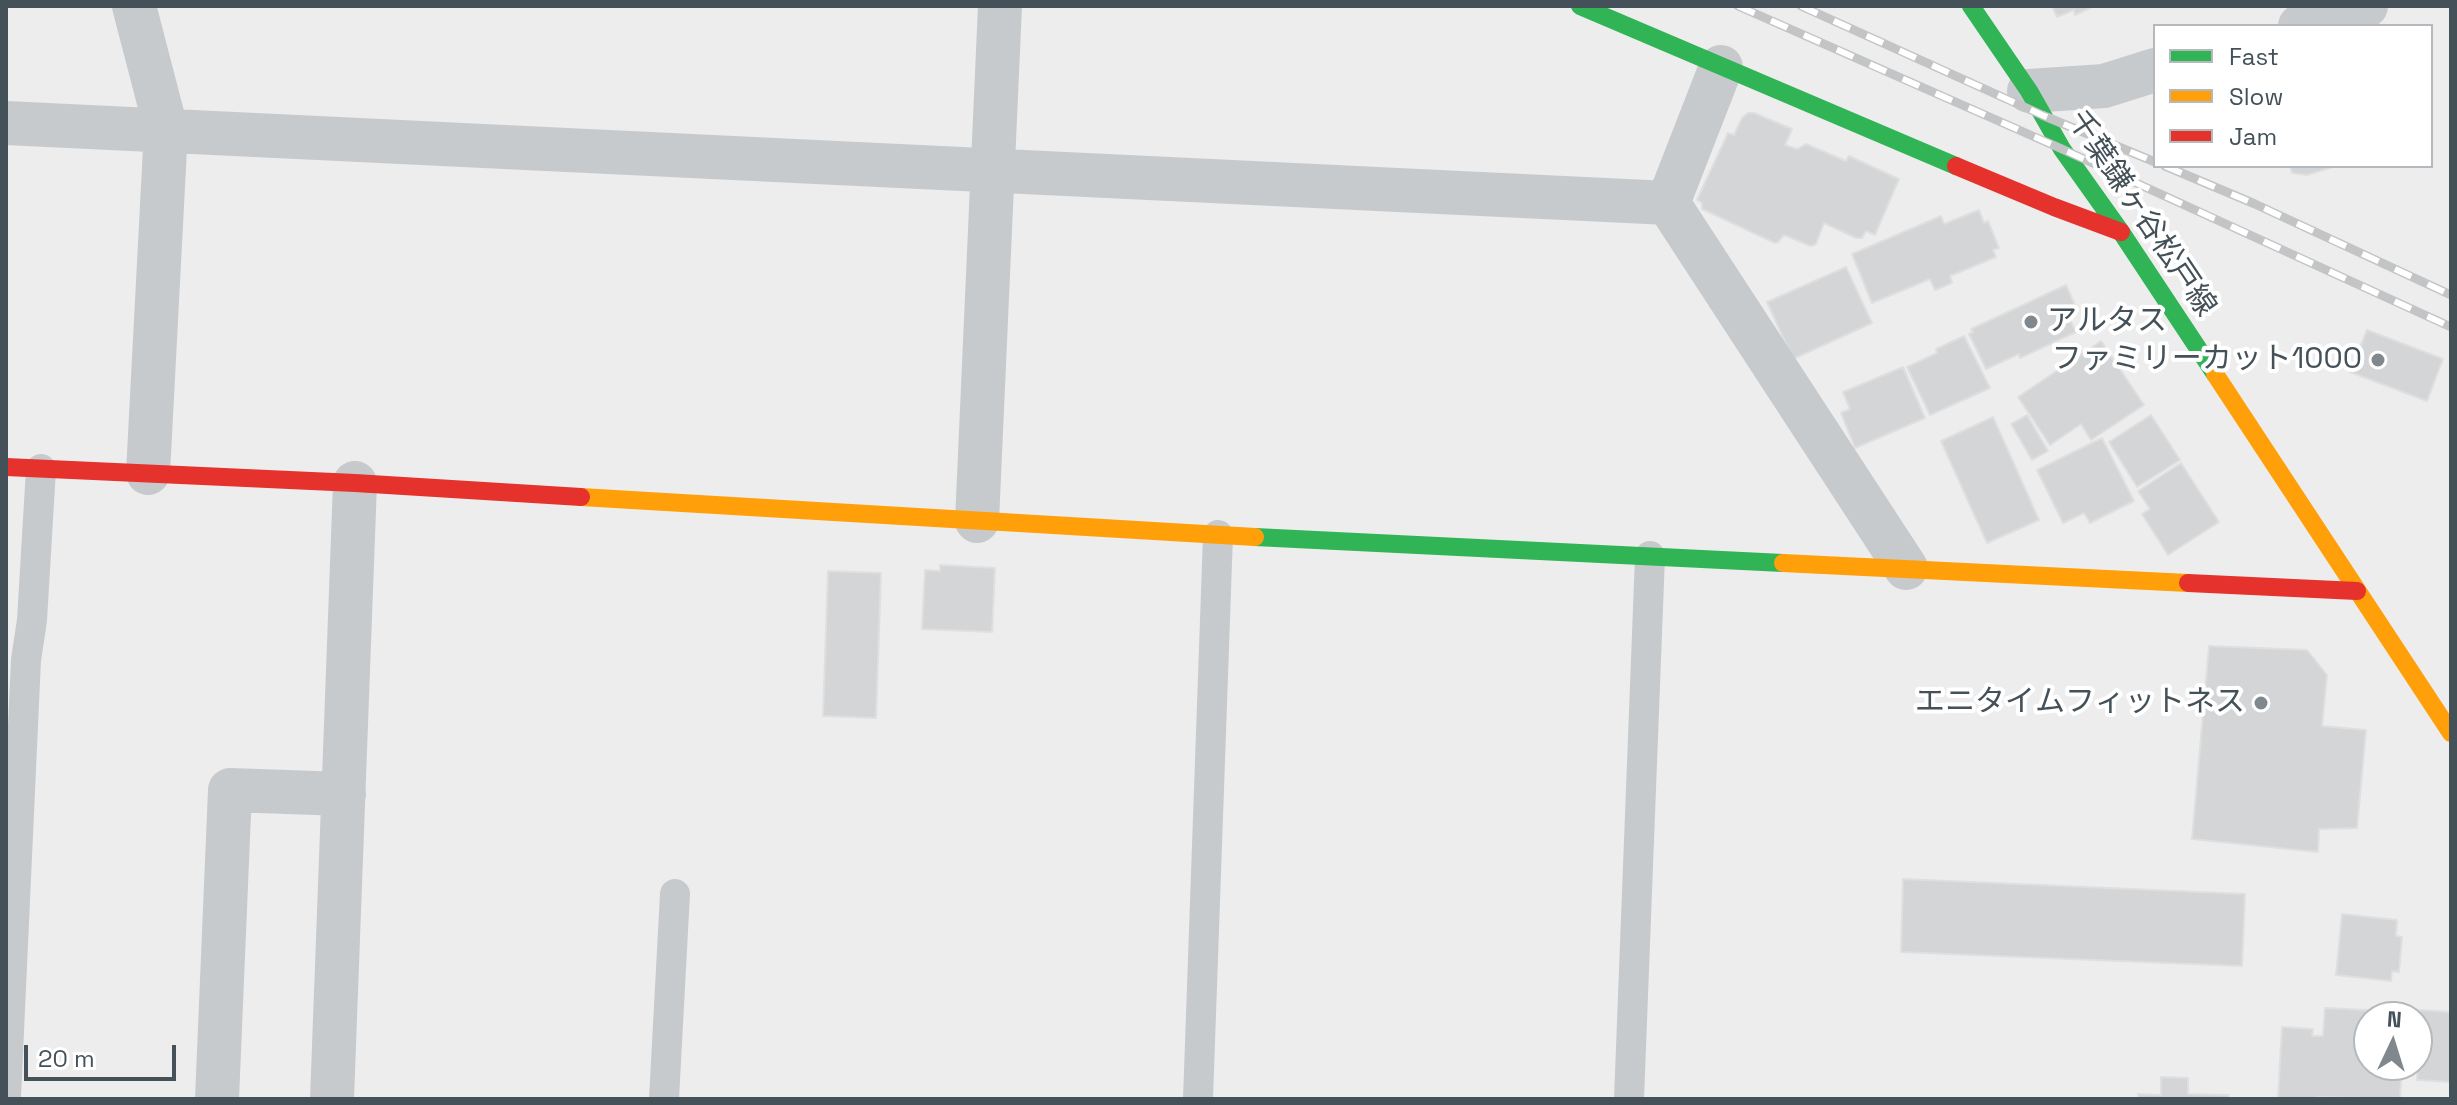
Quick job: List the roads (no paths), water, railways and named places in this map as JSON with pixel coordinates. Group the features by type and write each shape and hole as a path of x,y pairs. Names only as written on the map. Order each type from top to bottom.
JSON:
{"street":[{"path":"134,6 166,129 148,473"},
{"path":"977,521 1000,6"},
{"path":"1580,6 2054,207 2121,232"},
{"name":"千葉鎌ヶ谷松戸線","path":"1971,6 2029,91 2062,149 2121,232 2451,733"},
{"path":"2307,24 2366,6"},
{"path":"1668,203 1721,67"},
{"path":"2029,91 2104,86 2153,71"},
{"path":"6,123 1668,203"},
{"path":"1668,203 1906,568"},
{"path":"6,467 355,483 1218,535 2357,591"},
{"path":"332,1099 355,483"},
{"path":"217,1099 230,790 344,794"}],"lane":[{"path":"6,1097 26,660 32,620 41,469"},
{"path":"1198,1099 1218,535"},
{"path":"1629,1099 1650,556"},
{"path":"664,1099 675,894"}],"railway":[{"path":"1738,6 2062,149 2451,327"},
{"path":"1801,6 2042,115 2153,161"},
{"path":"2170,168 2451,295"}],"place":[{"name":"アルタス","path":"2031,322"},
{"name":"ファミリーカット1000","path":"2378,360"},
{"name":"エニタイムフィットネス","path":"2261,703"}]}
